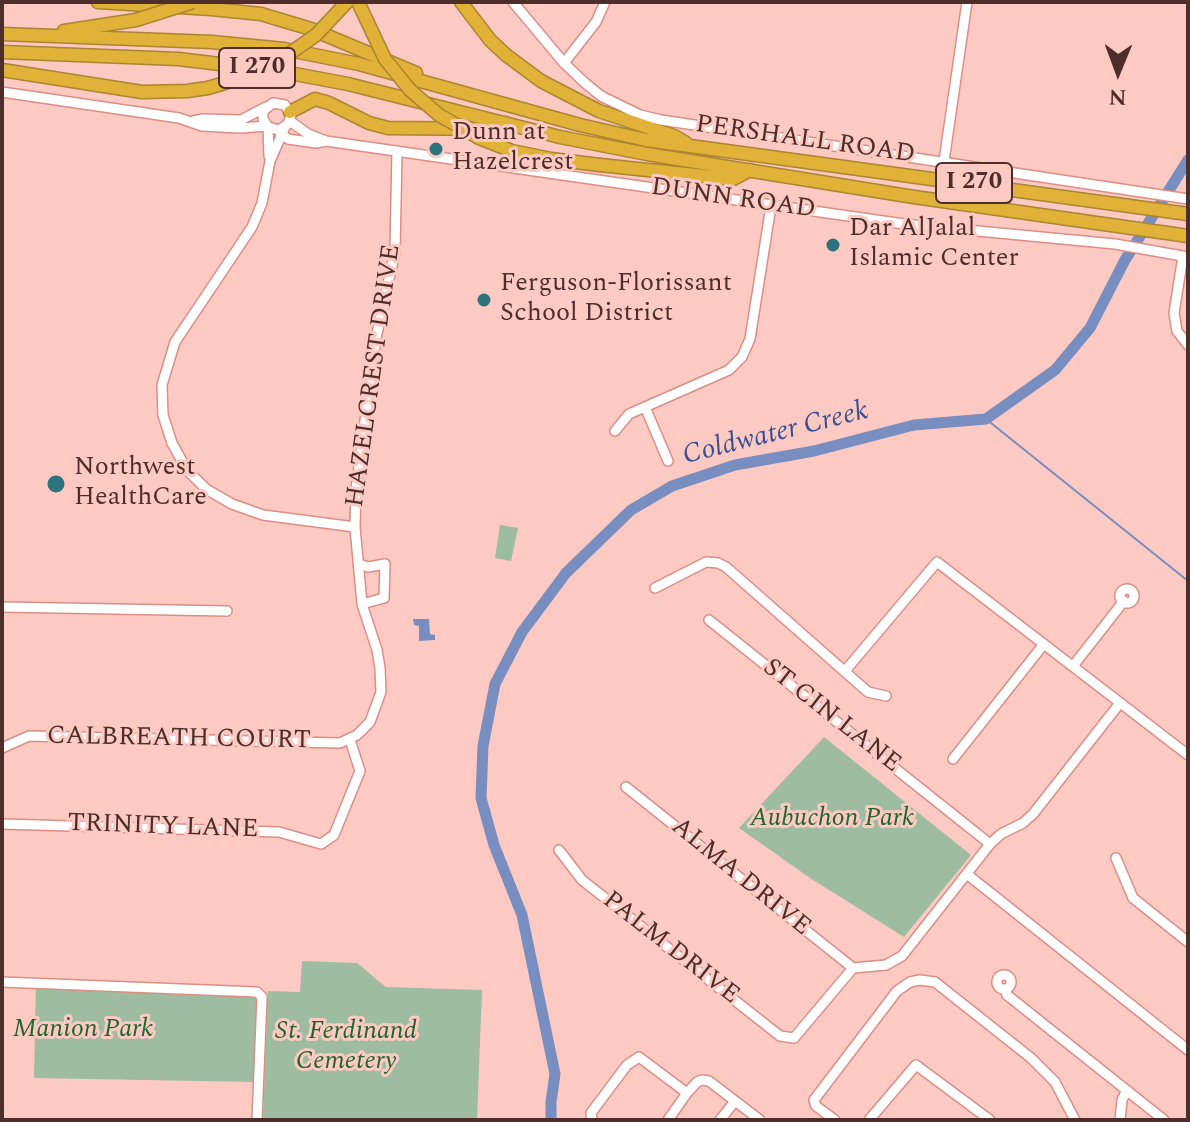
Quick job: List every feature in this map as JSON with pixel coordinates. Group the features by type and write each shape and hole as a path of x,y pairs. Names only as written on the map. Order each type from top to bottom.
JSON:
{"highway":[{"path":"98,2 211,9 271,17 311,29 412,70 436,85"},
{"path":"39,36 136,20 193,2"},
{"path":"2,70 142,92 208,88 279,61 316,35 347,2"},
{"path":"358,2 375,41 396,74 423,103 448,122 479,138 512,151 600,165 733,179 750,170"},
{"path":"461,2 506,55 541,81 599,111 674,136 692,147"},
{"name":"I 270","path":"2,34 202,41 271,47 348,61 580,125 692,147 1184,213"},
{"name":"I 270","path":"2,52 155,58 246,66 336,82 624,150 914,197 1188,236"},
{"path":"280,125 315,99 388,128 496,129 506,123"}],"street":[{"name":"PERSHALL ROAD","path":"513,2 564,63 601,96 621,107 661,120 1186,198"},
{"path":"564,63 596,22 605,2"},
{"path":"944,161 967,2"},
{"name":"DUNN ROAD","path":"2,92 193,121 241,120 266,107"},
{"path":"280,125 263,116 266,107 277,102 285,105 262,203 252,227 175,342 162,385 163,415 172,443 187,470 206,489 232,504 263,515 355,527"},
{"name":"DUNN ROAD","path":"193,121 202,126 240,128 280,125 326,141 771,206 904,224 1115,244 1185,256"},
{"path":"270,161 280,125"},
{"name":"DUNN ROAD","path":"280,125 288,139 316,143 326,141"},
{"name":"HAZELCREST DRIVE","path":"354,737 370,722 381,692 377,650 362,604 355,527 356,489 371,367 395,252 397,151"},
{"path":"615,431 629,414 729,370 742,357 750,339 771,206"},
{"path":"1185,256 1174,313 1177,331 1188,345"},
{"path":"645,407 668,461"},
{"path":"655,588 706,562 718,563 868,692 886,696"},
{"path":"845,671 937,562 1188,755"},
{"path":"359,564 368,567 385,564 384,598 362,604"},
{"path":"1073,666 1124,601"},
{"path":"2,607 227,611"},
{"name":"ST CIN LANE","path":"709,620 990,844"},
{"path":"953,759 1044,644"},
{"path":"853,968 886,965 902,956 990,844 1033,814 1120,703"},
{"name":"CALBREATH COURT","path":"2,748 29,736 327,743 354,737"},
{"name":"TRINITY LANE","path":"2,824 279,832 321,844 334,835 360,771 354,737"},
{"name":"ALMA DRIVE","path":"626,787 853,968"},
{"name":"PALM DRIVE","path":"559,850 582,880 780,1036 789,1039 799,1035 853,968"},
{"path":"1116,858 1133,898 1188,942"},
{"path":"968,875 1188,1050"},
{"path":"835,1120 816,1106 814,1100 897,991 910,982 920,980 935,982 1031,1058 1055,1082 1075,1120"},
{"path":"2,982 257,992 262,997 257,1120"},
{"path":"1005,989 1007,995 1164,1120"},
{"path":"592,1120 591,1113 627,1065 639,1057 687,1093"},
{"path":"869,1120 916,1065 990,1120"},
{"path":"668,1120 687,1093 702,1080 709,1081 760,1120"},
{"path":"1120,1120 1122,1100 1127,1090"},
{"path":"720,1120 735,1101"}],"green space":[{"path":"500,525 518,528 511,561 495,558"},
{"name":"Aubuchon Park","path":"824,737 971,855 904,937 810,878 739,828"},
{"name":"St. Ferdinand Cemetery","path":"302,961 357,963 386,987 482,990 477,1120 263,1120 268,991 300,992"},
{"name":"Manion Park","path":"36,983 257,989 254,1082 34,1078"}],"water":[{"path":"413,619 429,619 430,634 435,635 435,640 419,641 419,626 414,625"}],"waterway":[{"name":"Coldwater Creek","path":"551,1120 555,1074 522,915 494,845 481,798 483,746 495,684 522,632 566,573 631,510 672,486 735,465 814,451 914,425 986,419 1055,370 1090,328 1125,260 1188,160"},
{"path":"986,419 1188,581"}],"place":[{"name":"Dunn at Hazelcrest","path":"436,149"},
{"name":"Dar AlJalal Islamic Center","path":"833,245"},
{"name":"Ferguson-Florissant School District","path":"484,300"},
{"name":"Northwest HealthCare","path":"56,484"}]}
